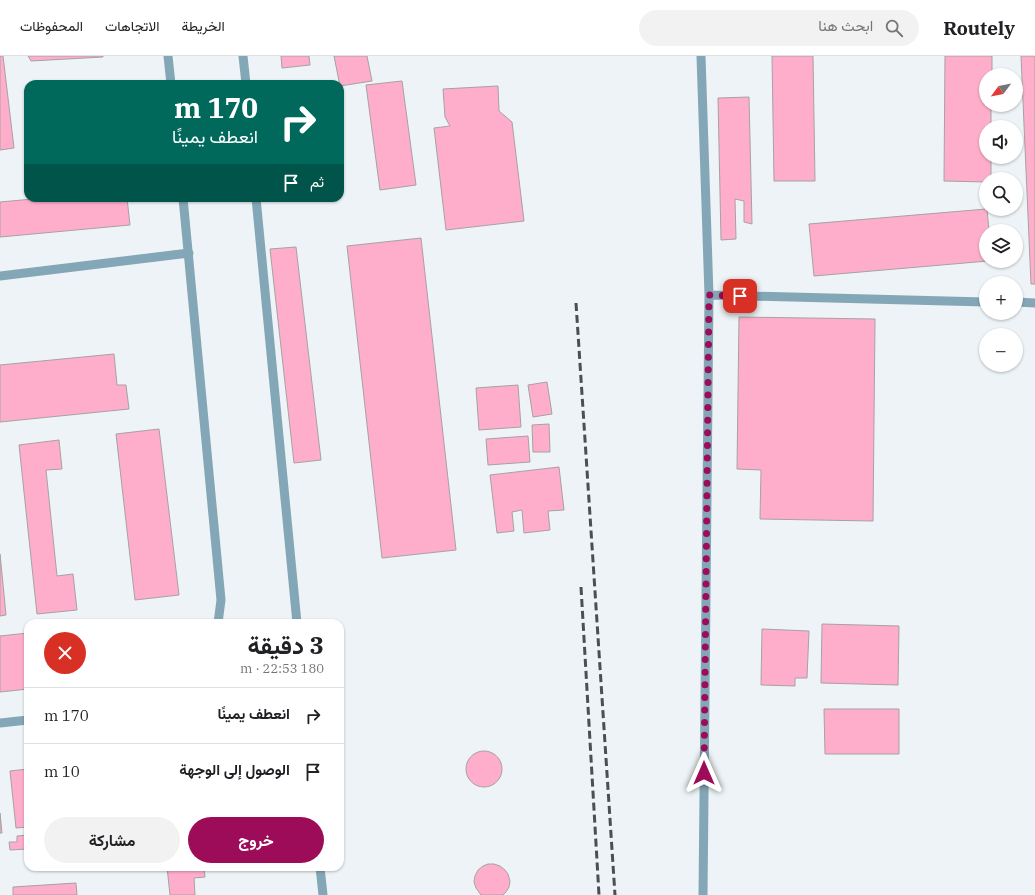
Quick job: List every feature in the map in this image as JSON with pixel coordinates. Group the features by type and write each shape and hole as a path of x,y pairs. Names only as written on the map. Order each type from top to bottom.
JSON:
{"lane":[{"path":"168,56 171,80"},
{"path":"243,56 246,80"},
{"path":"701,56 709,295 703,895"},
{"path":"183,202 221,600 219,619"},
{"path":"256,202 297,619"},
{"path":"0,276 189,253"},
{"path":"709,295 979,302"},
{"path":"1023,302 1035,303"},
{"path":"0,723 24,720"},
{"path":"320,871 322,895"}],"building":[{"path":"0,56 3,56 14,148 0,150"},
{"path":"28,56 103,56 103,57 31,61"},
{"path":"281,56 309,56 310,65 282,68"},
{"path":"334,56 367,56 372,81 344,85 344,80 339,80"},
{"path":"772,56 813,56 815,181 774,181"},
{"path":"945,56 992,56 992,68 979,68 979,112 991,112 991,120 979,120 979,164 991,164 991,172 979,172 979,182 944,181"},
{"path":"1021,56 1035,56 1035,284 1031,284 1023,102 1023,68 1022,68"},
{"path":"402,81 416,185 380,190 366,85"},
{"path":"498,86 499,111 512,122 524,221 446,230 434,128 450,126 445,117 443,89"},
{"path":"749,97 752,224 744,222 744,201 735,199 736,239 721,240 718,98"},
{"path":"24,200 24,202 127,202 130,225 0,237 0,202"},
{"path":"979,210 979,216 988,216 988,224 979,224 979,262 814,276 809,224"},
{"path":"421,238 456,550 382,558 347,246"},
{"path":"296,247 321,460 294,463 270,249"},
{"path":"739,317 875,319 873,521 760,519 761,470 737,469"},
{"path":"114,354 117,385 126,385 129,409 0,422 0,365"},
{"path":"547,382 552,414 533,417 528,385"},
{"path":"518,385 521,427 479,430 476,388"},
{"path":"549,424 550,452 533,452 532,425"},
{"path":"159,429 179,595 135,600 116,434"},
{"path":"528,436 530,462 488,465 486,439"},
{"path":"59,440 62,469 46,470 57,576 73,574 77,610 37,614 19,445"},
{"path":"559,467 564,510 548,511 550,530 524,533 522,510 512,512 514,531 497,533 490,475"},
{"path":"0,554 6,615 0,616"},
{"path":"822,624 899,626 898,685 821,683"},
{"path":"762,629 809,631 807,678 795,678 795,686 761,685"},
{"path":"24,633 24,689 0,692 0,636"},
{"path":"824,709 899,709 899,754 825,754"},
{"path":"488,751 497,756 501,762 501,776 497,782 488,787 480,787 471,782 467,776 466,765 471,756 477,752"},
{"path":"24,769 24,827 16,828 10,771"},
{"path":"0,813 2,833 0,833"},
{"path":"24,835 24,849 10,850 9,842 17,842 17,836"},
{"path":"488,864 500,866 508,874 510,881 509,887 503,895 481,895 476,888 474,882 478,870"},
{"path":"167,871 204,871 205,877 194,878 195,895 170,895"},
{"path":"76,883 77,895 13,895 13,887"}],"railway":[{"path":"576,303 615,895"},
{"path":"581,587 599,895"}],"route":[{"path":"704,773 709,295 740,296"}]}
